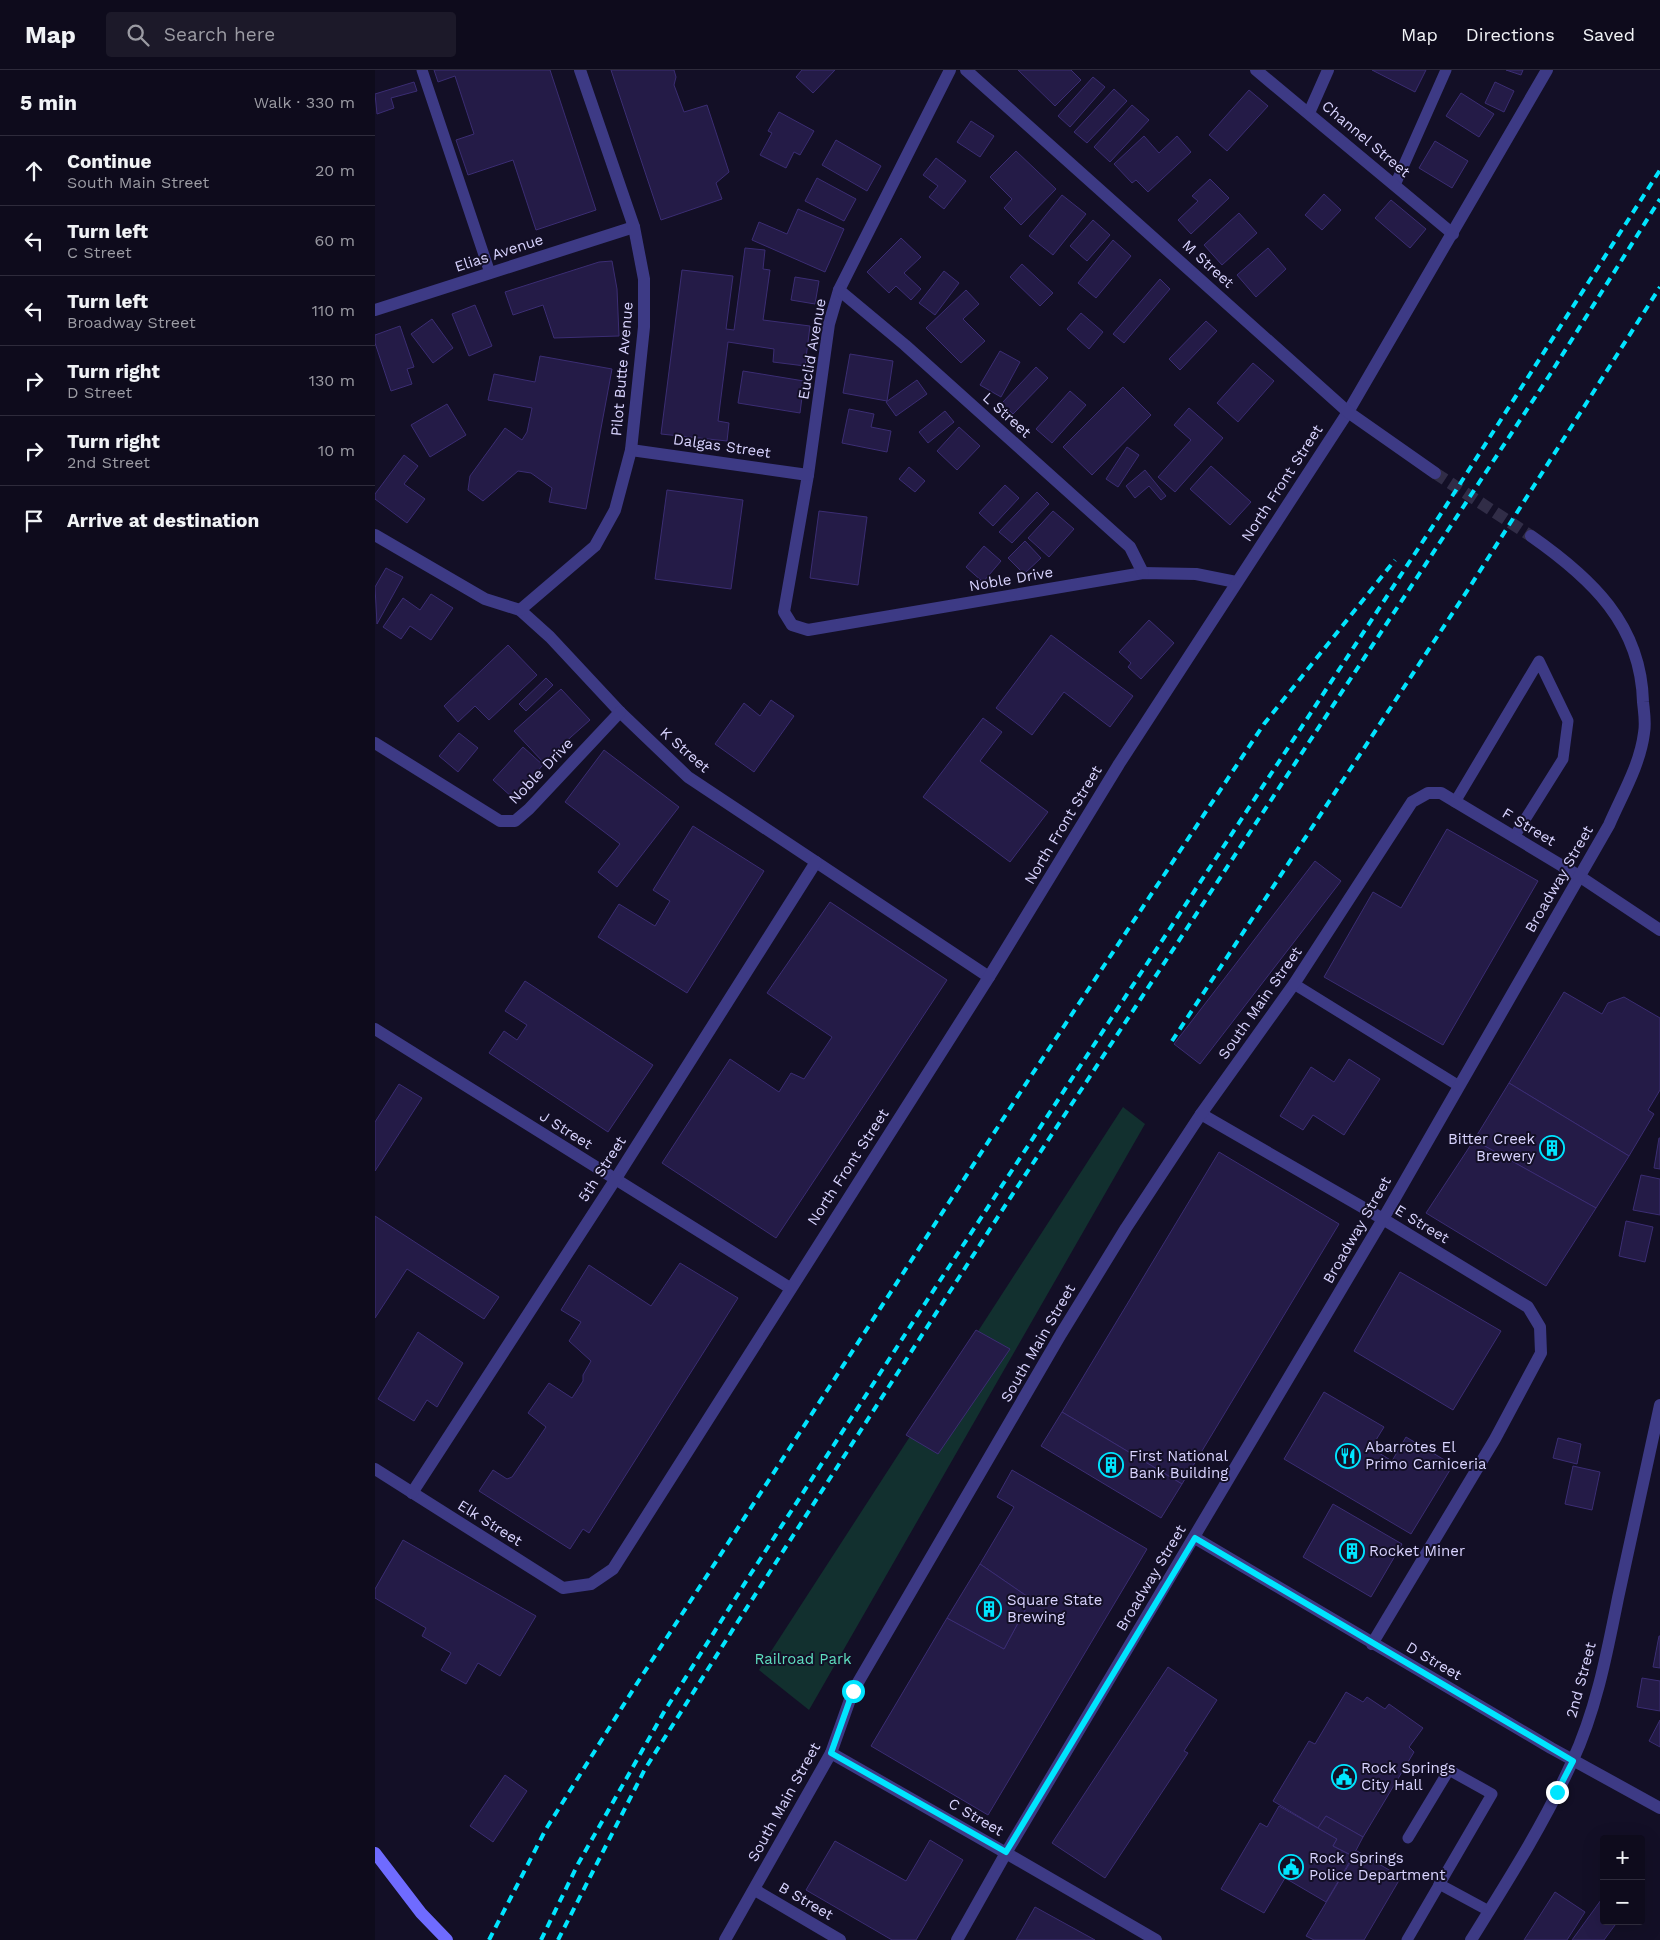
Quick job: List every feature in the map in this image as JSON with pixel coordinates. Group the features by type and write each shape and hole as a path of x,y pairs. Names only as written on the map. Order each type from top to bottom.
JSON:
{"main road":[{"path":"375,1853 421,1913 447,1940"}],"street":[{"name":"Pilot Butte Avenue","path":"520,610 595,546 615,510 631,450 644,327 644,279 634,227 580,70"},
{"name":"Euclid Avenue","path":"792,625 784,612 808,475 829,324 839,290 950,70"},
{"name":"M Street","path":"966,70 1348,412 1435,473"},
{"name":"Channel Street","path":"1256,70 1453,234"},
{"path":"1309,113 1328,70"},
{"name":"North Front Street","path":"591,1584 613,1569 989,977 1119,764 1348,412 1547,70"},
{"name":"Elias Avenue","path":"375,310 634,227"},
{"name":"L Street","path":"839,290 905,345 1130,547 1143,573"},
{"name":"Dalgas Street","path":"631,450 808,475"},
{"name":"K Street","path":"375,535 485,599 520,610 549,637 619,712 688,778 989,977"},
{"name":"Broadway Street","path":"957,1940 1006,1852 1195,1538 1383,1219 1609,825 1634,770 1644,732 1643,684 1632,645 1617,618 1597,589 1569,563 1531,536"},
{"name":"Noble Drive","path":"792,625 808,630 1143,573 1196,574 1236,582"},
{"name":"Noble Drive","path":"375,743 501,822 515,821 529,809 619,712"},
{"name":"F Street","path":"1427,793 1441,793 1579,876 1660,930"},
{"name":"South Main Street","path":"725,1940 831,1753 853,1691 1061,1334 1126,1228 1201,1114 1294,984 1412,802 1427,793"},
{"name":"5th Street","path":"412,1493 615,1180 817,862"},
{"name":"J Street","path":"375,1030 790,1288"},
{"name":"E Street","path":"1201,1114 1383,1219 1528,1307 1540,1327 1541,1353 1495,1439 1372,1644"},
{"name":"2nd Street","path":"1471,1940 1524,1855 1573,1761 1591,1711 1611,1634 1660,1405"},
{"name":"Elk Street","path":"375,1469 563,1588 591,1584"},
{"name":"D Street","path":"1195,1538 1573,1761 1660,1808"},
{"name":"C Street","path":"831,1753 1156,1940"},
{"name":"B Street","path":"755,1890 840,1940"}],"lane":[{"path":"422,70 490,273"},
{"path":"1395,185 1446,70"},
{"path":"1455,802 1539,661 1568,721 1563,759 1514,837"},
{"path":"1294,984 1459,1086"},
{"path":"1407,1940 1492,1794 1449,1770 1409,1838"},
{"path":"1439,1884 1489,1911"}],"green space":[{"name":"Railroad Park","path":"1123,1107 1145,1124 809,1710 759,1670"}],"building":[{"path":"434,70 550,70 596,210 536,230 513,160 468,175 456,140 474,134 455,76 438,82"},
{"path":"611,70 674,70 676,77 674,85 684,112 707,105 729,172 716,183 722,199 661,220"},
{"path":"802,70 835,70 813,93 796,77"},
{"path":"1018,70 1071,70 1081,80 1055,106"},
{"path":"1372,70 1426,70 1415,92"},
{"path":"1506,70 1523,70 1521,75"},
{"path":"1093,77 1105,87 1070,127 1058,116"},
{"path":"414,82 417,91 391,98 394,108 377,114 375,94"},
{"path":"1495,82 1514,91 1504,112 1485,103"},
{"path":"1114,89 1127,101 1087,143 1074,132"},
{"path":"1249,90 1268,106 1227,151 1209,135"},
{"path":"1461,93 1494,114 1479,137 1446,116"},
{"path":"1132,105 1149,120 1110,162 1094,147"},
{"path":"779,112 814,131 800,155 794,152 786,168 760,155 772,133 768,131"},
{"path":"971,121 994,136 980,157 957,142"},
{"path":"1144,136 1159,153 1177,136 1191,152 1148,192 1136,180 1132,183 1114,164"},
{"path":"836,140 881,166 867,191 822,165"},
{"path":"1435,141 1468,161 1452,188 1419,168"},
{"path":"1016,151 1056,189 1021,225 1004,208 1012,199 990,177"},
{"path":"936,158 966,181 944,209 929,197 938,186 923,175"},
{"path":"817,178 856,199 844,221 805,201"},
{"path":"1210,179 1229,198 1191,234 1178,220 1198,201 1192,196"},
{"path":"1324,194 1341,210 1322,230 1305,215"},
{"path":"1062,195 1086,214 1053,255 1029,236"},
{"path":"1391,200 1426,229 1410,248 1375,218"},
{"path":"798,209 844,229 825,272 752,240 759,222 787,234"},
{"path":"1239,213 1257,233 1222,265 1204,245"},
{"path":"1093,220 1110,235 1087,261 1070,246"},
{"path":"901,238 921,257 904,273 921,289 911,300 896,286 889,293 867,272"},
{"path":"1113,240 1131,256 1096,298 1078,283"},
{"path":"745,248 765,250 763,269 770,270 763,320 810,326 805,366 773,362 774,349 728,342 718,421 729,423 727,441 661,434 682,270 733,276 726,329 734,330"},
{"path":"1268,248 1286,269 1256,297 1237,275"},
{"path":"612,261 617,289 619,336 554,338 543,305 513,315 505,292 599,262"},
{"path":"1022,264 1053,293 1040,306 1010,277"},
{"path":"944,271 959,283 935,315 919,303"},
{"path":"795,277 819,281 815,304 791,300"},
{"path":"1160,279 1170,289 1124,343 1113,334"},
{"path":"966,290 979,304 963,319 985,341 961,363 926,328"},
{"path":"475,305 492,346 469,356 452,314"},
{"path":"1081,313 1103,332 1089,349 1067,329"},
{"path":"432,319 453,348 433,363 411,334"},
{"path":"1206,321 1217,331 1180,370 1169,359"},
{"path":"400,326 414,367 407,369 412,384 391,391 375,343 375,335"},
{"path":"1000,351 1020,362 1001,397 980,385"},
{"path":"850,354 893,361 887,401 843,393"},
{"path":"540,356 612,369 586,509 549,502 552,488 531,473 518,471 483,501 468,490 470,476 505,428 522,440 527,432 532,408 488,400 494,374 535,382"},
{"path":"1253,363 1274,381 1238,422 1217,403"},
{"path":"1036,367 1048,378 1013,414 1002,403"},
{"path":"743,371 804,381 800,413 738,403"},
{"path":"917,380 927,394 896,416 886,402"},
{"path":"1123,387 1151,415 1092,475 1063,447"},
{"path":"1070,391 1086,405 1052,443 1036,429"},
{"path":"447,404 466,435 430,457 411,425"},
{"path":"1189,408 1223,438 1175,492 1158,477 1191,440 1174,425"},
{"path":"849,409 874,414 871,427 891,431 887,452 842,443"},
{"path":"945,411 954,422 928,443 919,432"},
{"path":"959,427 980,446 957,470 937,451"},
{"path":"1127,447 1139,455 1118,487 1106,479"},
{"path":"404,455 418,466 404,484 425,499 407,523 375,499 375,494"},
{"path":"1211,466 1251,502 1230,525 1190,489"},
{"path":"909,467 925,481 915,492 899,479"},
{"path":"1145,470 1166,496 1161,500 1149,486 1135,498 1126,486"},
{"path":"1005,485 1019,498 993,526 979,513"},
{"path":"667,490 743,500 731,589 655,579"},
{"path":"1037,492 1049,504 1012,543 999,532"},
{"path":"819,511 867,517 858,585 810,578"},
{"path":"1053,511 1074,529 1049,557 1028,538"},
{"path":"1025,541 1041,558 1024,574 1008,558"},
{"path":"984,546 1001,561 983,582 966,567"},
{"path":"386,568 403,577 377,624 375,587"},
{"path":"431,594 453,608 431,640 410,626 401,639 383,627 403,598 420,610"},
{"path":"1149,620 1174,643 1141,679 1128,667 1131,663 1119,652"},
{"path":"1051,635 1133,696 1110,727 1064,692 1032,735 996,708"},
{"path":"508,645 537,675 489,720 475,706 458,722 444,706"},
{"path":"546,678 553,685 526,711 519,704"},
{"path":"561,689 590,720 543,762 514,731"},
{"path":"771,700 794,716 754,772 715,744 744,703 760,716"},
{"path":"983,718 1002,732 980,761 1048,812 1010,862 923,797"},
{"path":"459,733 478,748 458,772 439,756"},
{"path":"523,747 543,765 513,798 493,780"},
{"path":"604,750 679,807 617,887 598,872 620,844 565,802"},
{"path":"693,826 764,871 687,993 598,937 619,904 655,926 670,901 653,890"},
{"path":"1447,829 1538,881 1443,1045 1324,977 1373,892 1401,908"},
{"path":"1315,861 1341,881 1200,1064 1174,1044"},
{"path":"830,902 947,980 776,1238 662,1163 730,1059 779,1092 791,1073 804,1079 832,1037 767,993"},
{"path":"525,981 653,1065 608,1132 489,1053 504,1031 517,1040 527,1025 505,1011"},
{"path":"1564,992 1602,1014 1608,1003 1624,997 1660,1018 1660,1090 1648,1110 1654,1114 1629,1156 1509,1083"},
{"path":"1349,1059 1380,1079 1344,1135 1313,1115 1303,1130 1280,1116 1311,1067 1334,1082"},
{"name":"Bitter Creek Brewery","path":"1509,1083 1629,1156 1596,1208 1474,1140"},
{"path":"399,1084 422,1098 375,1171 375,1122"},
{"path":"1660,1138 1660,1169 1654,1168"},
{"path":"1474,1140 1596,1208 1546,1286 1426,1213"},
{"path":"1219,1152 1339,1224 1182,1484 1062,1412"},
{"path":"1641,1175 1660,1179 1660,1215 1633,1210"},
{"path":"375,1216 499,1297 484,1319 407,1269 375,1318"},
{"path":"1626,1221 1653,1227 1645,1262 1619,1256"},
{"path":"680,1263 738,1298 589,1533 583,1529 570,1549 479,1491 493,1470 507,1479 512,1477 546,1427 528,1413 549,1383 572,1398 583,1381 583,1375 591,1361 569,1341 581,1322 561,1310 589,1265 651,1306"},
{"path":"1400,1272 1501,1331 1453,1410 1354,1351"},
{"path":"976,1330 1010,1349 938,1454 906,1435"},
{"path":"418,1332 463,1363 437,1407 427,1400 414,1421 378,1399"},
{"path":"1324,1392 1384,1427 1371,1448 1392,1461 1406,1437 1453,1465 1411,1534 1284,1459"},
{"name":"First National Bank Building","path":"1062,1412 1182,1484 1161,1518 1041,1446"},
{"path":"1558,1438 1581,1444 1577,1464 1553,1458"},
{"path":"1573,1466 1600,1472 1592,1510 1565,1504"},
{"path":"1012,1470 1147,1549 988,1815 871,1746 947,1618 1004,1649 1031,1599 980,1564 1014,1507 997,1497"},
{"name":"Rocket Miner","path":"1333,1504 1402,1544 1371,1597 1303,1557"},
{"path":"403,1540 536,1616 500,1676 478,1663 466,1684 441,1670 451,1653 422,1636 426,1628 375,1598 375,1589"},
{"name":"Square State Brewing","path":"980,1564 1031,1599 1004,1649 947,1618"},
{"path":"1660,1636 1660,1668 1653,1667"},
{"path":"1168,1667 1217,1700 1184,1751 1188,1753 1105,1878 1052,1843"},
{"path":"1642,1678 1660,1681 1660,1711 1637,1707"},
{"name":"Rock Springs City Hall","path":"1346,1692 1363,1702 1367,1697 1385,1709 1389,1704 1423,1728 1409,1747 1414,1752 1363,1837 1326,1816 1318,1828 1273,1801 1309,1741 1315,1744"},
{"path":"1660,1720 1660,1747 1649,1741"},
{"path":"505,1775 527,1791 493,1842 470,1826"},
{"name":"Rock Springs Police Department","path":"1279,1806 1337,1839 1333,1846 1353,1856 1326,1902 1285,1878 1264,1913 1221,1889 1260,1823 1267,1827"},
{"path":"1326,1816 1363,1837 1353,1856 1333,1846 1337,1839 1318,1828"},
{"path":"930,1840 963,1860 916,1940 892,1940 806,1890 835,1841 906,1881"},
{"path":"1357,1851 1401,1877 1364,1940 1314,1940 1306,1936"},
{"path":"1555,1892 1585,1912 1567,1940 1524,1940"},
{"path":"1600,1901 1600,1925 1615,1925 1604,1940 1572,1940"},
{"path":"1035,1907 1095,1940 1016,1940"}],"tunnel":[{"path":"1435,473 1531,536"}],"railway":[{"path":"541,1940 578,1864 664,1712 750,1575 1444,509 1660,170"},
{"path":"558,1940 645,1769 737,1623 1001,1212 1549,376 1660,199"},
{"path":"1172,1041 1471,585 1660,287"},
{"path":"489,1940 546,1829 636,1685 1029,1079 1264,724 1395,560"}],"place":[{"name":"Bitter Creek Brewery","path":"1552,1148"},
{"name":"Abarrotes El Primo Carniceria","path":"1348,1456"},
{"name":"First National Bank Building","path":"1111,1465"},
{"name":"Rocket Miner","path":"1352,1551"},
{"name":"Square State Brewing","path":"989,1609"},
{"name":"Rock Springs City Hall","path":"1344,1777"},
{"name":"Rock Springs Police Department","path":"1291,1867"}],"route":[{"path":"853,1691 831,1753 1006,1852 1195,1538 1573,1761 1557,1792"}]}
